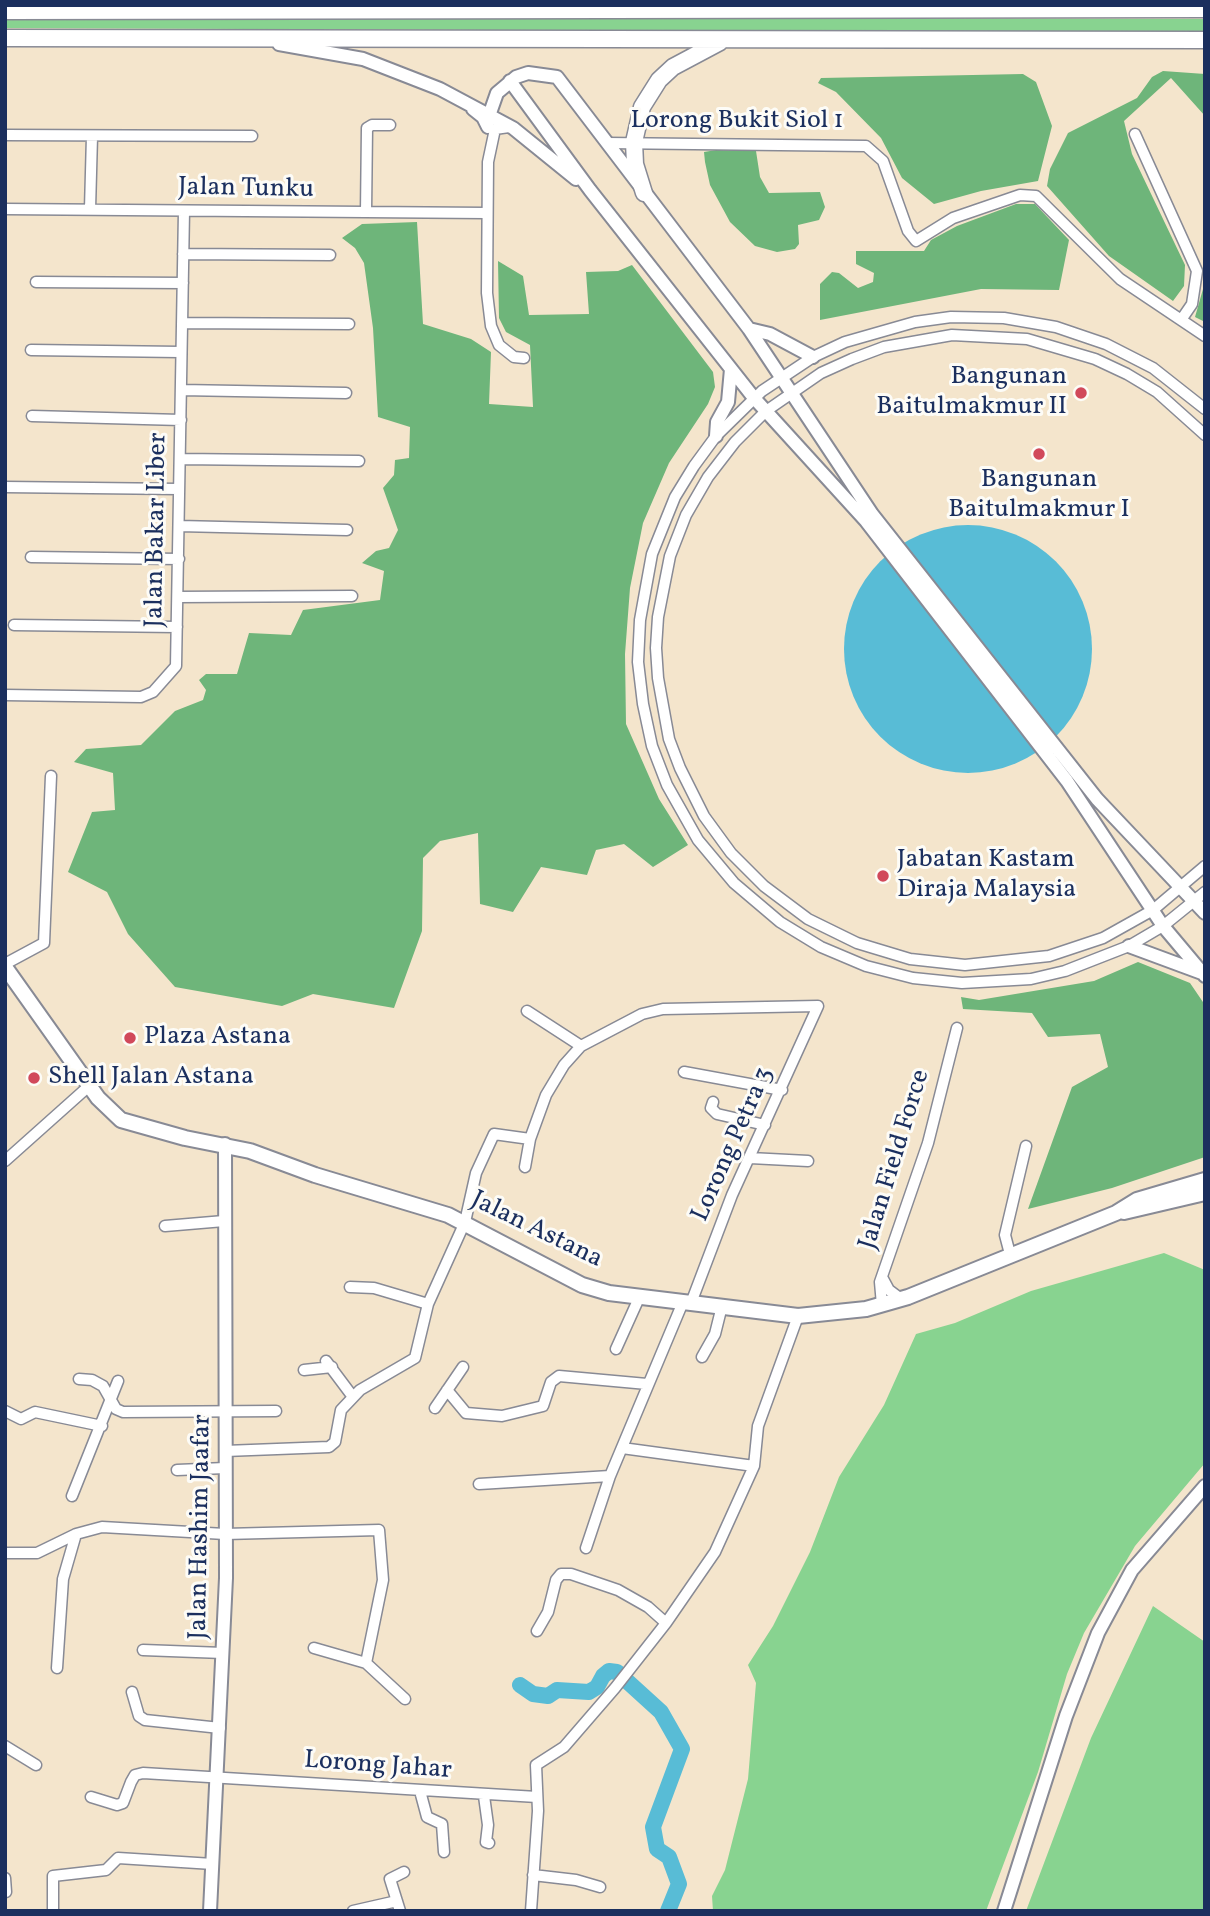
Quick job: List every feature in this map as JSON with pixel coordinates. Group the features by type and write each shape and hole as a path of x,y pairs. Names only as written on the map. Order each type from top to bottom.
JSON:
{"main road":[{"path":"1093,9 1117,5"},
{"path":"5,11 727,12 1205,9"},
{"path":"5,38 1205,40"},
{"path":"644,193 635,164 634,142 642,107 659,80 690,56 725,39"},
{"path":"5,965 89,1086 121,1120 225,1147"},
{"name":"Jalan Astana","path":"225,1147 465,1222 582,1285 639,1298 798,1315 882,1305 1116,1213 1205,1193"},
{"name":"Jalan Astana","path":"1116,1213 1137,1200 1205,1180"}],"street":[{"path":"241,12 278,5"},
{"path":"672,5 727,12"},
{"path":"247,40 363,59 471,104 513,128 590,190"},
{"path":"524,358 505,352 491,326 487,293 486,213 490,113 497,93 510,81 528,73 556,77 749,329 869,517 1072,777 1180,889 1200,897"},
{"path":"510,81 590,190 754,398 869,517"},
{"path":"471,104 488,127"},
{"path":"366,212 368,128 372,125 390,125"},
{"path":"488,162 495,129 513,128"},
{"path":"1135,134 1197,271 1192,304 1181,320"},
{"path":"5,135 252,136"},
{"path":"90,209 92,136"},
{"name":"Lorong Bukit Siol 1","path":"607,143 866,146 883,161 908,231 916,241 961,215 1020,195 1036,196 1103,264 1205,336"},
{"name":"Jalan Tunku","path":"5,209 486,213"},
{"name":"Jalan Bakar Liber","path":"5,695 134,697 153,692 176,666 184,211"},
{"path":"183,254 330,255"},
{"path":"36,282 183,283"},
{"path":"1200,897 1163,926 1129,946 1098,960 1031,979 961,984 913,978 866,966 811,941 756,904 715,862 681,813 667,785 648,725 638,662 644,588 660,531 681,487 716,436 754,398 813,357 857,338 915,322 951,317 1004,318 1056,327 1106,344 1153,368 1205,409"},
{"path":"182,323 349,324"},
{"path":"749,329 770,334 813,357"},
{"path":"1205,435 1157,393 1095,359 1039,342 992,335 952,335 884,347 852,359 791,392 766,411 735,442 708,477 686,515 670,556 658,617 658,678 669,739 693,796 717,835 764,886 808,919 857,943 910,959 993,965 1049,956 1103,938 1153,910 1205,866"},
{"path":"31,350 180,352"},
{"path":"716,436 717,422 728,402 731,369"},
{"path":"181,390 346,393"},
{"path":"32,416 181,420"},
{"path":"180,459 359,461"},
{"path":"5,487 178,489"},
{"path":"179,526 347,530"},
{"path":"31,557 179,559"},
{"path":"178,597 352,596"},
{"path":"14,625 177,627"},
{"path":"5,965 44,943 51,775"},
{"path":"1072,777 1163,926 1204,975"},
{"path":"1200,897 1205,913"},
{"path":"1129,946 1204,975"},
{"name":"Lorong Petra 3","path":"581,1046 642,1013 663,1009 818,1006 648,1384 610,1476 586,1548"},
{"path":"525,1167 530,1139 546,1095 564,1065 581,1046 527,1011"},
{"name":"Jalan Field Force","path":"882,1305 879,1293 882,1278 928,1143 957,1027"},
{"path":"684,1072 782,1090"},
{"path":"5,1161 89,1086"},
{"path":"713,1102 711,1108 717,1114 765,1125"},
{"path":"225,1451 329,1447 335,1442 341,1410 354,1397 415,1358 428,1304 465,1222 475,1173 494,1134 530,1139"},
{"path":"1010,1254 1005,1235 1026,1146"},
{"name":"Jalan Hashim Jaafar","path":"210,1911 223,1653 225,1147"},
{"path":"750,1158 808,1161"},
{"path":"165,1226 224,1221"},
{"path":"882,1278 889,1290 901,1299"},
{"path":"350,1287 374,1288 428,1304"},
{"path":"616,1349 639,1298"},
{"path":"702,1357 715,1334 722,1306"},
{"path":"531,1911 536,1765 564,1746 615,1688 666,1623 715,1552 754,1466 758,1426 798,1315"},
{"path":"304,1370 329,1364 354,1397"},
{"path":"435,1408 463,1367"},
{"path":"447,1390 466,1413 491,1416 511,1415 543,1406 551,1382 559,1376 648,1384"},
{"path":"79,1379 92,1380 103,1386 116,1409 123,1412 276,1411"},
{"path":"72,1496 118,1381"},
{"path":"5,1411 21,1419 35,1412 102,1426"},
{"path":"622,1448 754,1466"},
{"path":"177,1470 225,1468"},
{"path":"479,1484 610,1476"},
{"path":"1003,1911 1066,1716 1098,1633 1132,1570 1205,1486"},
{"path":"5,1553 37,1553 76,1534 102,1527 225,1534 379,1530 383,1580 366,1663"},
{"path":"57,1668 63,1579 76,1534"},
{"path":"537,1631 548,1612 556,1580 561,1574 571,1574 618,1590 648,1607 666,1623"},
{"path":"314,1648 366,1663 405,1699"},
{"path":"143,1650 223,1653"},
{"path":"132,1692 139,1716 145,1720 220,1728"},
{"path":"5,1746 36,1765"},
{"name":"Lorong Jahar","path":"91,1797 117,1805 123,1804 135,1775 143,1773 484,1796 537,1797"},
{"path":"420,1791 427,1816 442,1824 444,1852"},
{"path":"484,1796 488,1825 486,1842 489,1843"},
{"path":"53,1911 53,1876 106,1870 118,1858 212,1864"},
{"path":"353,1911 399,1906 390,1879 404,1872"},
{"path":"533,1875 576,1880 600,1887"},
{"path":"5,1878 6,1892"}],"green space":[{"path":"5,17 1205,19 1205,33 5,28"},
{"path":"1163,71 1205,74 1205,116 1171,78 1124,121 1132,154 1185,265 1184,286 1173,301 1109,256 1047,186 1050,169 1068,133 1137,98 1152,77"},
{"path":"1023,74 1036,82 1052,126 1038,181 981,191 934,204 902,178 881,138 836,92 818,83 821,78"},
{"path":"756,151 760,177 769,193 820,192 825,207 819,220 798,225 799,244 795,249 777,252 755,246 730,222 710,185 705,162 704,152"},
{"path":"1016,204 1035,204 1069,240 1059,290 981,289 820,320 820,284 832,272 839,273 858,288 873,282 874,273 856,264 856,251 924,251 931,240 957,226"},
{"path":"417,222 423,324 471,339 491,352 489,404 533,407 530,345 506,332 499,318 498,261 523,276 529,315 589,314 586,272 618,271 632,265 713,372 715,387 708,404 669,463 643,523 630,588 625,654 626,724 659,799 688,845 653,867 624,844 596,850 587,875 541,867 513,912 480,904 478,833 440,841 423,858 422,931 394,1008 313,994 282,1006 175,987 128,934 107,892 68,872 92,812 115,810 113,773 74,762 86,749 141,745 175,711 203,700 206,690 199,680 206,674 237,674 249,633 291,635 303,610 380,600 384,571 362,563 376,551 389,548 398,530 383,488 394,475 395,460 409,458 410,427 378,417 373,328 364,263 355,248 342,238 362,224"},
{"path":"1205,282 1205,322 1195,317"},
{"path":"1138,962 1190,983 1205,1005 1205,1157 1112,1188 1028,1209 1072,1087 1108,1067 1100,1034 1048,1037 1032,1013 963,1009 961,997 979,1000 1094,981"},
{"path":"1164,1253 1205,1270 1205,1463 1135,1546 1084,1633 1067,1674 1038,1772 986,1911 713,1911 712,1896 725,1870 748,1779 756,1683 748,1665 773,1626 810,1552 839,1477 884,1405 916,1334 955,1323 1031,1291"},
{"path":"1153,1606 1205,1642 1203,1911 1026,1911 1091,1738"}],"water":[{"path":"968,525 992,527 1015,534 1056,561 1083,602 1090,625 1090,673 1083,696 1056,737 1015,764 992,771 968,773 944,771 921,764 880,737 853,696 846,673 844,649 846,625 853,602 880,561 921,534 944,527"}],"waterway":[{"path":"520,1685 533,1694 548,1696 557,1690 589,1692 597,1687 609,1671 617,1672 661,1712 682,1749 653,1827 657,1849 669,1857 679,1884 668,1911"}],"place":[{"name":"Bangunan Baitulmakmur II","path":"1081,393"},
{"name":"Bangunan Baitulmakmur I","path":"1039,454"},
{"name":"Jabatan Kastam Diraja Malaysia","path":"883,876"},
{"name":"Plaza Astana","path":"130,1038"},
{"name":"Shell Jalan Astana","path":"34,1078"}]}
